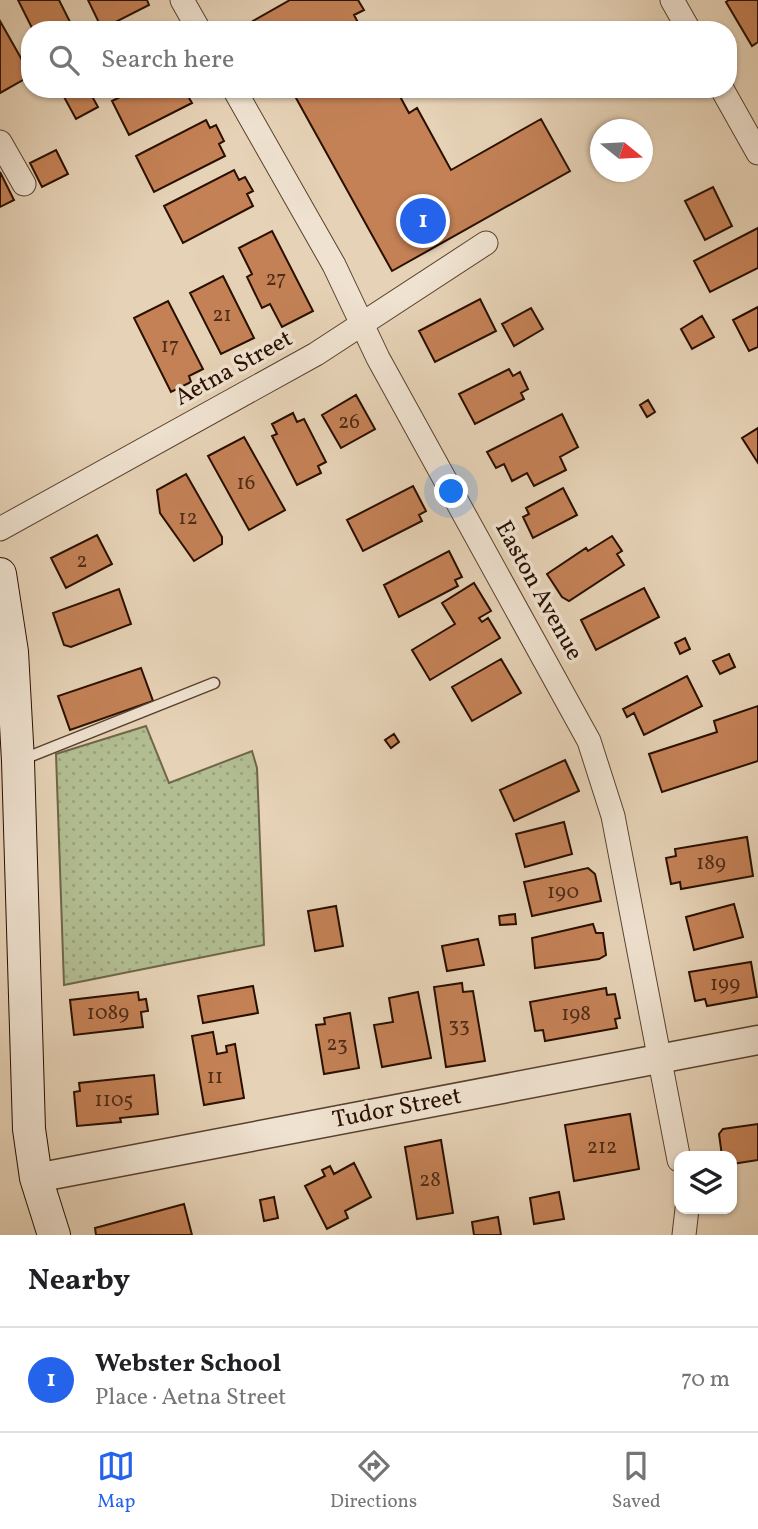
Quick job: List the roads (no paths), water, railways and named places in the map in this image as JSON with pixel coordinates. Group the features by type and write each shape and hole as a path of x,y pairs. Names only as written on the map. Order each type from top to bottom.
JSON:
{"main road":[{"path":"0,574 12,652 18,761 29,1129 37,1178 54,1235"}],"street":[{"path":"182,0 195,21"},
{"path":"672,0 684,21"},
{"name":"Easton Avenue","path":"239,98 339,275 379,358 589,741 613,816 677,1151"},
{"path":"727,98 758,153"},
{"path":"0,142 24,184"},
{"name":"Aetna Street","path":"0,529 316,354 486,243"},
{"name":"Tudor Street","path":"37,1178 758,1040"},
{"path":"684,1235 686,1214"}],"lane":[{"path":"18,761 214,683"}],"place":[{"name":"Webster School","path":"423,221"}]}
